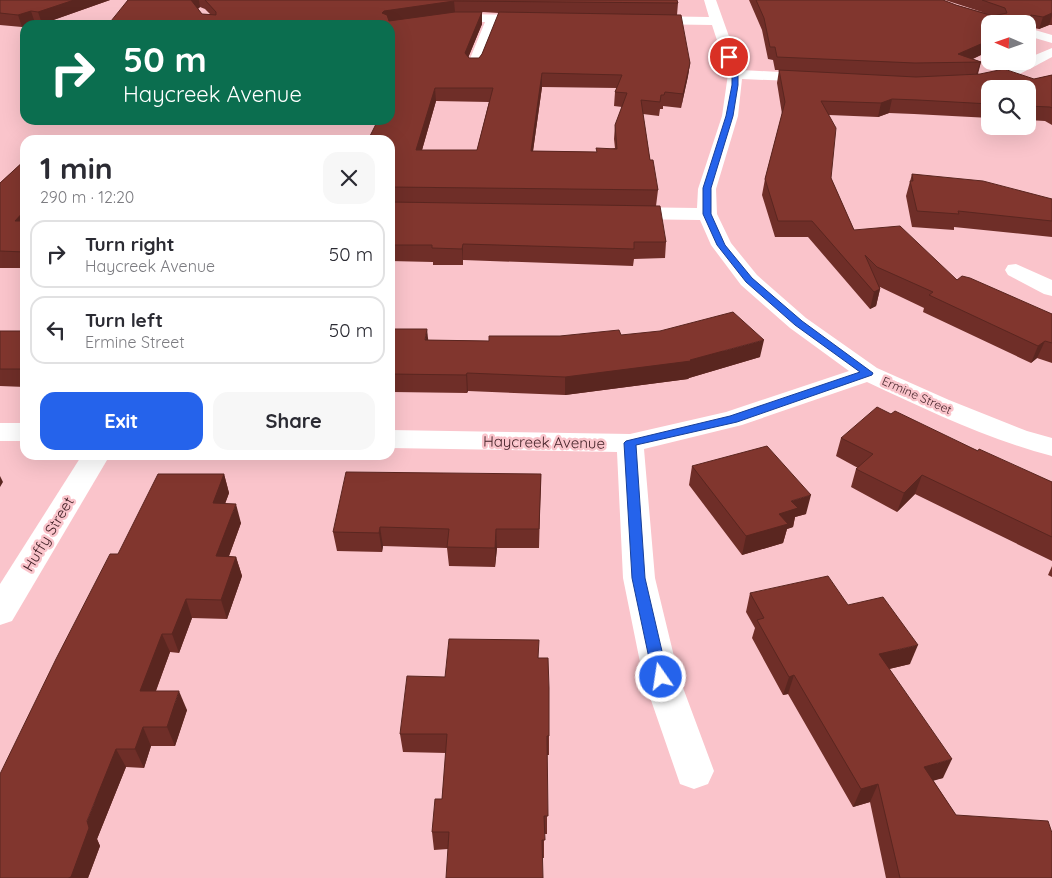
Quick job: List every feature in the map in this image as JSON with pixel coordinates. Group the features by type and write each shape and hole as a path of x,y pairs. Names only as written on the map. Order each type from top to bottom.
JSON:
{"street":[{"name":"Ermine Street","path":"710,0 735,74 730,116 707,188 707,214 721,245 749,280 798,323 868,373 957,413 1018,437 1052,447"},
{"path":"395,26 455,18 549,19"},
{"path":"474,66 493,18"},
{"path":"628,20 718,22"},
{"path":"1036,34 1052,39"},
{"path":"959,82 1002,76 1052,52"},
{"path":"735,74 833,79"},
{"path":"608,213 707,214"},
{"path":"1016,270 1052,289"},
{"name":"Haycreek Avenue","path":"395,439 630,443 733,419 868,373"},
{"path":"0,432 20,432"},
{"path":"630,443 639,578 661,677 694,770"},
{"name":"Huffy Street","path":"0,612 93,460"}],"building":[{"path":"0,0 74,0 38,12 31,11 18,15 0,13"},
{"path":"128,0 191,0 202,14 216,15 216,12 205,0 677,0 678,3 454,1 384,11 382,13 387,15 389,20 112,20"},
{"path":"756,0 943,0 990,15 981,15 981,44 958,54 981,62 915,63 777,57 775,47 770,47 764,18"},
{"path":"982,0 1052,0 1052,13 1043,17 1036,15 998,15 1007,13 1005,8"},
{"path":"455,12 482,12 465,53 469,58 479,58 499,12 681,15 690,63 683,94 665,92 664,95 661,95 660,102 641,100 650,160 653,160 658,190 395,187 395,135 370,135 376,125 395,125 395,20","holes":["542,73 622,75 615,92 627,93 615,125 617,149 596,148 597,152 531,151","435,88 493,88 477,150 416,150"]},
{"path":"779,70 916,77 980,74 1007,70 1034,79 1052,75 1052,108 1036,106 1036,80 981,80 981,104 892,99 881,103 821,101 836,128 831,178 854,230 900,226 957,280 962,276 970,278 1052,314 1052,343 1045,341 1038,346 929,295 933,292 877,267 865,255 880,289 874,292 812,221 778,221 765,179 785,102"},
{"path":"20,165 20,216 15,221 20,221 20,252 0,251 0,183"},
{"path":"912,174 983,181 1052,199 1052,221 958,211 959,214 917,211 910,181 913,181"},
{"path":"395,202 660,206 666,242 634,242 634,249 463,244 462,249 432,248 432,245 395,245"},
{"path":"733,312 764,340 691,361 565,377 467,373 466,375 395,374 395,329 427,329 425,340 489,341 489,336 560,336 619,330 621,335 660,331"},
{"path":"0,331 20,331 20,369 0,369"},
{"path":"877,407 891,414 895,411 978,451 979,449 1052,482 1052,537 922,475 904,493 856,469 873,454 841,438"},
{"path":"767,446 811,495 791,501 798,508 779,514 788,524 746,536 692,466"},
{"path":"346,472 541,474 539,529 496,529 495,548 447,547 449,529 380,527 379,533 333,532"},
{"path":"158,474 224,474 213,503 236,504 216,556 236,557 221,600 186,599 172,634 162,634 140,691 179,691 167,727 143,727 135,749 116,749 87,821 89,828 71,877 0,878 0,774 110,554 118,554"},
{"path":"828,576 848,605 883,597 918,645 879,654 952,759 924,767 956,815 1048,821 1052,833 1052,878 900,878 878,784 861,789 794,675 789,677 757,620 764,618 750,593"},
{"path":"449,639 539,640 538,658 548,658 548,816 544,816 545,840 542,840 543,878 446,878 449,832 432,832 435,799 442,799 447,734 400,734 407,676 445,677"}],"route":[{"path":"661,677 639,578 630,443 733,419 868,373 798,323 749,280 721,245 707,214 707,188 730,116 735,85 735,74 729,57"}]}
